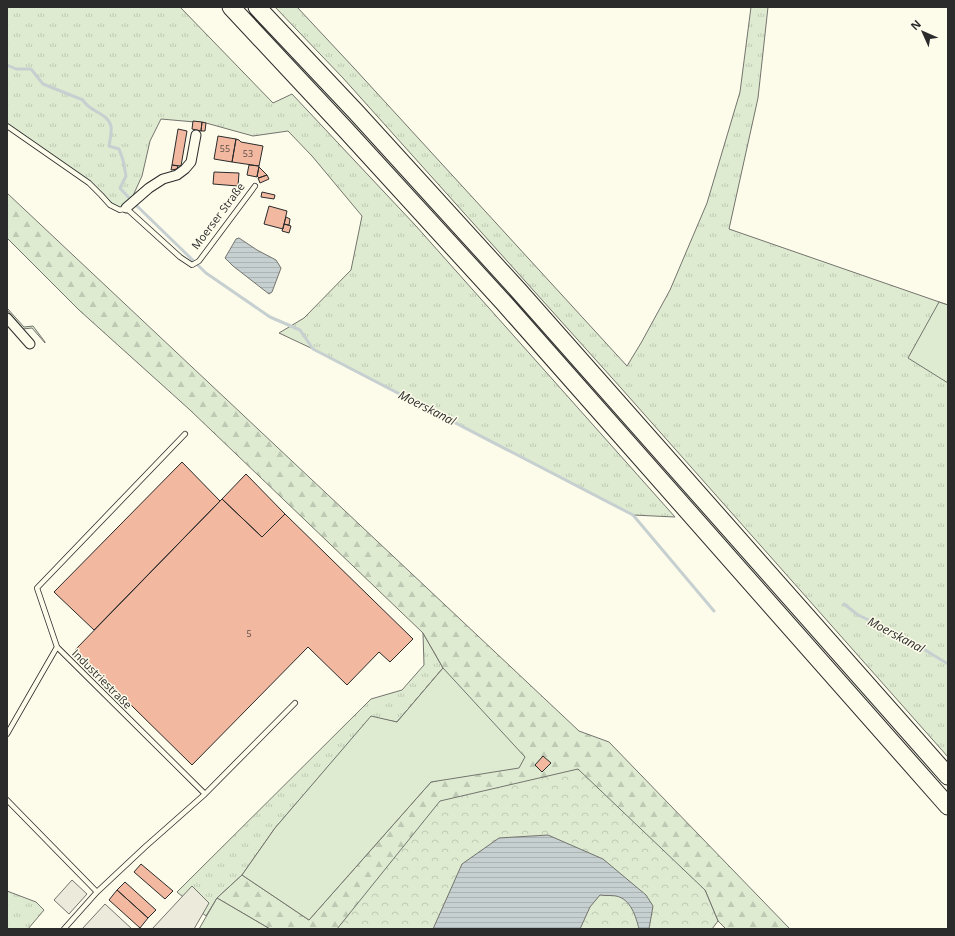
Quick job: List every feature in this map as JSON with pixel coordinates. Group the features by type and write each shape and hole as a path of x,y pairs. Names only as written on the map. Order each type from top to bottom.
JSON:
{"highway":[{"path":"231,7 504,302 948,806"},
{"path":"258,7 519,291 948,776"}],"street":[{"path":"126,208 149,188 163,179 177,175 185,169 191,162 196,135"},
{"path":"7,318 30,344"}],"lane":[{"name":"Moerser Straße","path":"7,126 89,183 110,205 120,210 126,208 180,257 192,265 199,261 255,186"},
{"path":"57,647 36,588 185,434"},
{"name":"Industriestraße","path":"7,734 57,647 205,794"},
{"path":"64,929 97,892 205,794 295,703"},
{"path":"7,800 97,892"}],"green space":[{"path":"7,7 180,7 273,103 292,94 416,226 675,517 633,515 313,349 279,333 304,318 351,270 362,216 312,156 288,131 253,136 206,123 161,119 150,141 142,176 131,200 120,210 89,183 7,126"},
{"path":"275,7 297,7 627,366 670,290 707,203 740,92 751,7 768,7 758,98 729,229 948,305 948,757 621,388 343,78"},
{"path":"7,193 579,731 609,742 790,929 726,929 718,921 705,890 337,929 270,929 217,898 242,875 309,920 431,782 437,781 397,722 443,668 423,633 190,410 79,310 7,238"},
{"path":"939,302 948,305 948,383 908,358"},
{"path":"7,308 24,327 33,326 45,343 32,328 23,329 7,310"},
{"path":"423,633 443,668 397,722 371,717 275,828 242,875 217,898 206,916 177,892 371,699 402,690 424,665"},
{"path":"443,668 525,757 519,768 431,782 309,920 242,875 275,828 371,716 397,722"},
{"path":"578,769 705,890 718,921 712,929 337,929 440,801"},
{"path":"7,891 36,902 44,910 28,929 7,929"},
{"path":"217,898 270,929 199,929"}],"shaded area":[{"path":"239,238 276,260 281,268 272,292 269,294 225,258 236,239"},
{"path":"548,835 603,859 646,895 653,906 649,929 639,929 632,909 626,901 616,896 600,895 590,907 580,929 433,929 462,864 499,838"},
{"path":"72,880 87,894 69,914 54,900"},
{"path":"192,886 209,903 194,929 152,929"},
{"path":"105,904 132,929 82,929"}],"building":[{"path":"193,121 202,122 201,131 192,129"},
{"path":"202,122 206,123 205,131 201,131"},
{"path":"178,129 187,131 181,166 172,165"},
{"path":"218,136 236,139 232,162 214,159"},
{"path":"236,139 241,142 263,146 259,166 232,162"},
{"path":"172,165 178,166 177,169 171,170"},
{"path":"249,165 259,166 257,177 247,175"},
{"path":"259,167 267,175 259,178 257,176"},
{"path":"214,172 239,173 238,186 213,184"},
{"path":"267,175 269,179 260,183 258,178"},
{"path":"262,192 275,195 274,199 261,197"},
{"path":"269,206 287,211 283,229 264,224"},
{"path":"286,217 290,219 289,225 284,224"},
{"path":"284,224 291,226 289,233 282,231"},
{"path":"182,462 220,501 94,630 54,592"},
{"path":"246,474 285,514 262,537 222,499"},
{"path":"222,499 262,537 285,514 413,639 390,662 379,652 347,685 308,647 192,765 75,650"},
{"path":"543,756 551,763 542,772 535,765"},
{"path":"141,864 173,891 165,899 134,872"},
{"path":"125,882 156,910 148,918 117,890"},
{"path":"117,890 148,918 140,928 109,900"}],"waterway":[{"name":"Moerskanal","path":"7,65 16,69 31,69 43,84 83,100 89,107 109,121 111,126 109,146 119,149 126,176 120,188 131,200"},
{"name":"Moerskanal","path":"137,206 206,273 270,317 300,330 313,349 633,515 714,611"},
{"name":"Moerskanal","path":"844,604 858,615 899,634 948,664"}]}
